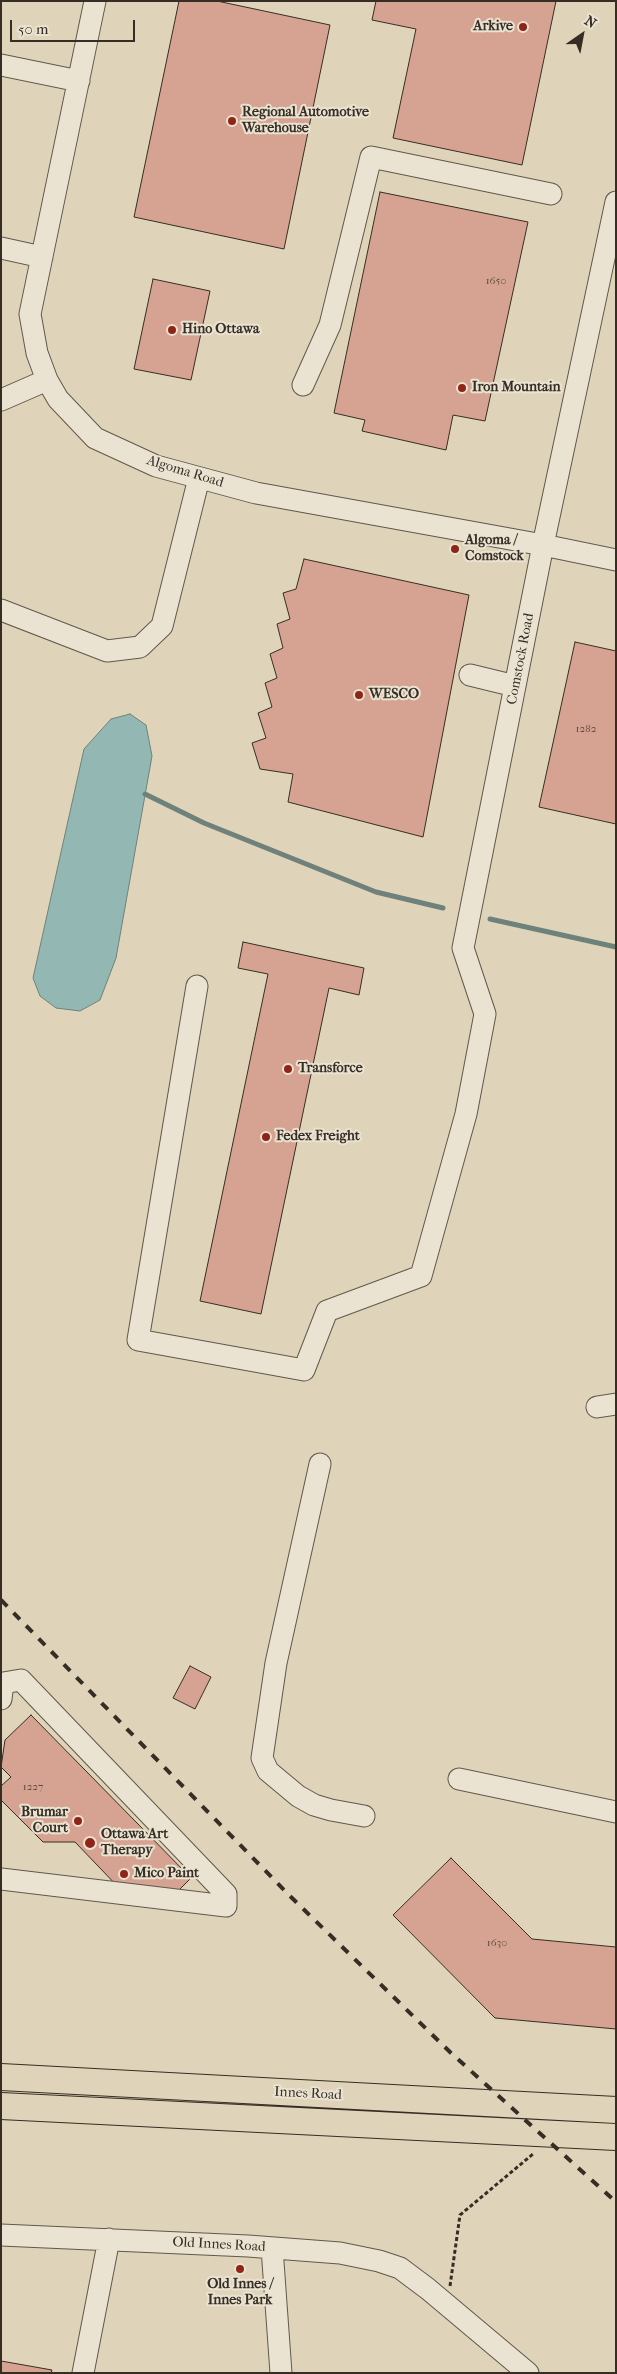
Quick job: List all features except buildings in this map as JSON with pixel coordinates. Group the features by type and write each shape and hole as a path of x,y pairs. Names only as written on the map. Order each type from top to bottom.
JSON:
{"main road":[{"name":"Innes Road","path":"1,2077 616,2110"},
{"name":"Innes Road","path":"1,2106 616,2137"}],"street":[{"name":"Algoma Road","path":"96,1 30,314 37,353 47,380 58,399 95,438 156,466 256,493 616,560"},
{"path":"1,65 79,81"},
{"path":"303,385 330,324 371,157 551,194"},
{"name":"Comstock Road","path":"198,986 138,1340 304,1370 327,1311 421,1276 466,1114 485,1014 463,948 543,545 616,202"},
{"path":"1,248 42,257"},
{"path":"1,400 47,380"},
{"path":"1,610 107,651 140,647 162,626 199,478"},
{"path":"470,675 515,686"},
{"path":"320,1464 276,1663 262,1758 268,1771 298,1796 314,1805 364,1816"},
{"path":"1,1699 4,1683 21,1680 226,1894 226,1906 1,1878"},
{"path":"459,1779 616,1812"},
{"name":"Old Innes Road","path":"1,2235 272,2248 340,2253 379,2261 400,2268 428,2289 528,2373"},
{"path":"83,2373 109,2240"},
{"path":"272,2248 282,2373"}],"path":[{"path":"448,2306 460,2215 534,2154"}],"water":[{"path":"130,714 146,725 152,756 116,958 100,1000 80,1011 56,1008 40,996 33,978 84,749 111,719"}],"waterway":[{"path":"145,794 204,823 376,892 443,908"},
{"path":"490,919 616,947"}],"railway":[{"path":"1,1600 291,1897 451,2053 616,2202"}],"place":[{"name":"Arkive","path":"523,27"},
{"name":"Regional Automotive Warehouse","path":"232,121"},
{"name":"Hino Ottawa","path":"172,330"},
{"name":"Iron Mountain","path":"462,388"},
{"name":"Algoma / Comstock","path":"455,549"},
{"name":"WESCO","path":"359,695"},
{"name":"Transforce","path":"288,1069"},
{"name":"Fedex Freight","path":"266,1137"},
{"name":"Brumar Court","path":"78,1821"},
{"name":"Ottawa Art Therapy","path":"90,1843"},
{"name":"Mico Paint","path":"124,1874"},
{"name":"Old Innes / Innes Park","path":"240,2269"}]}
